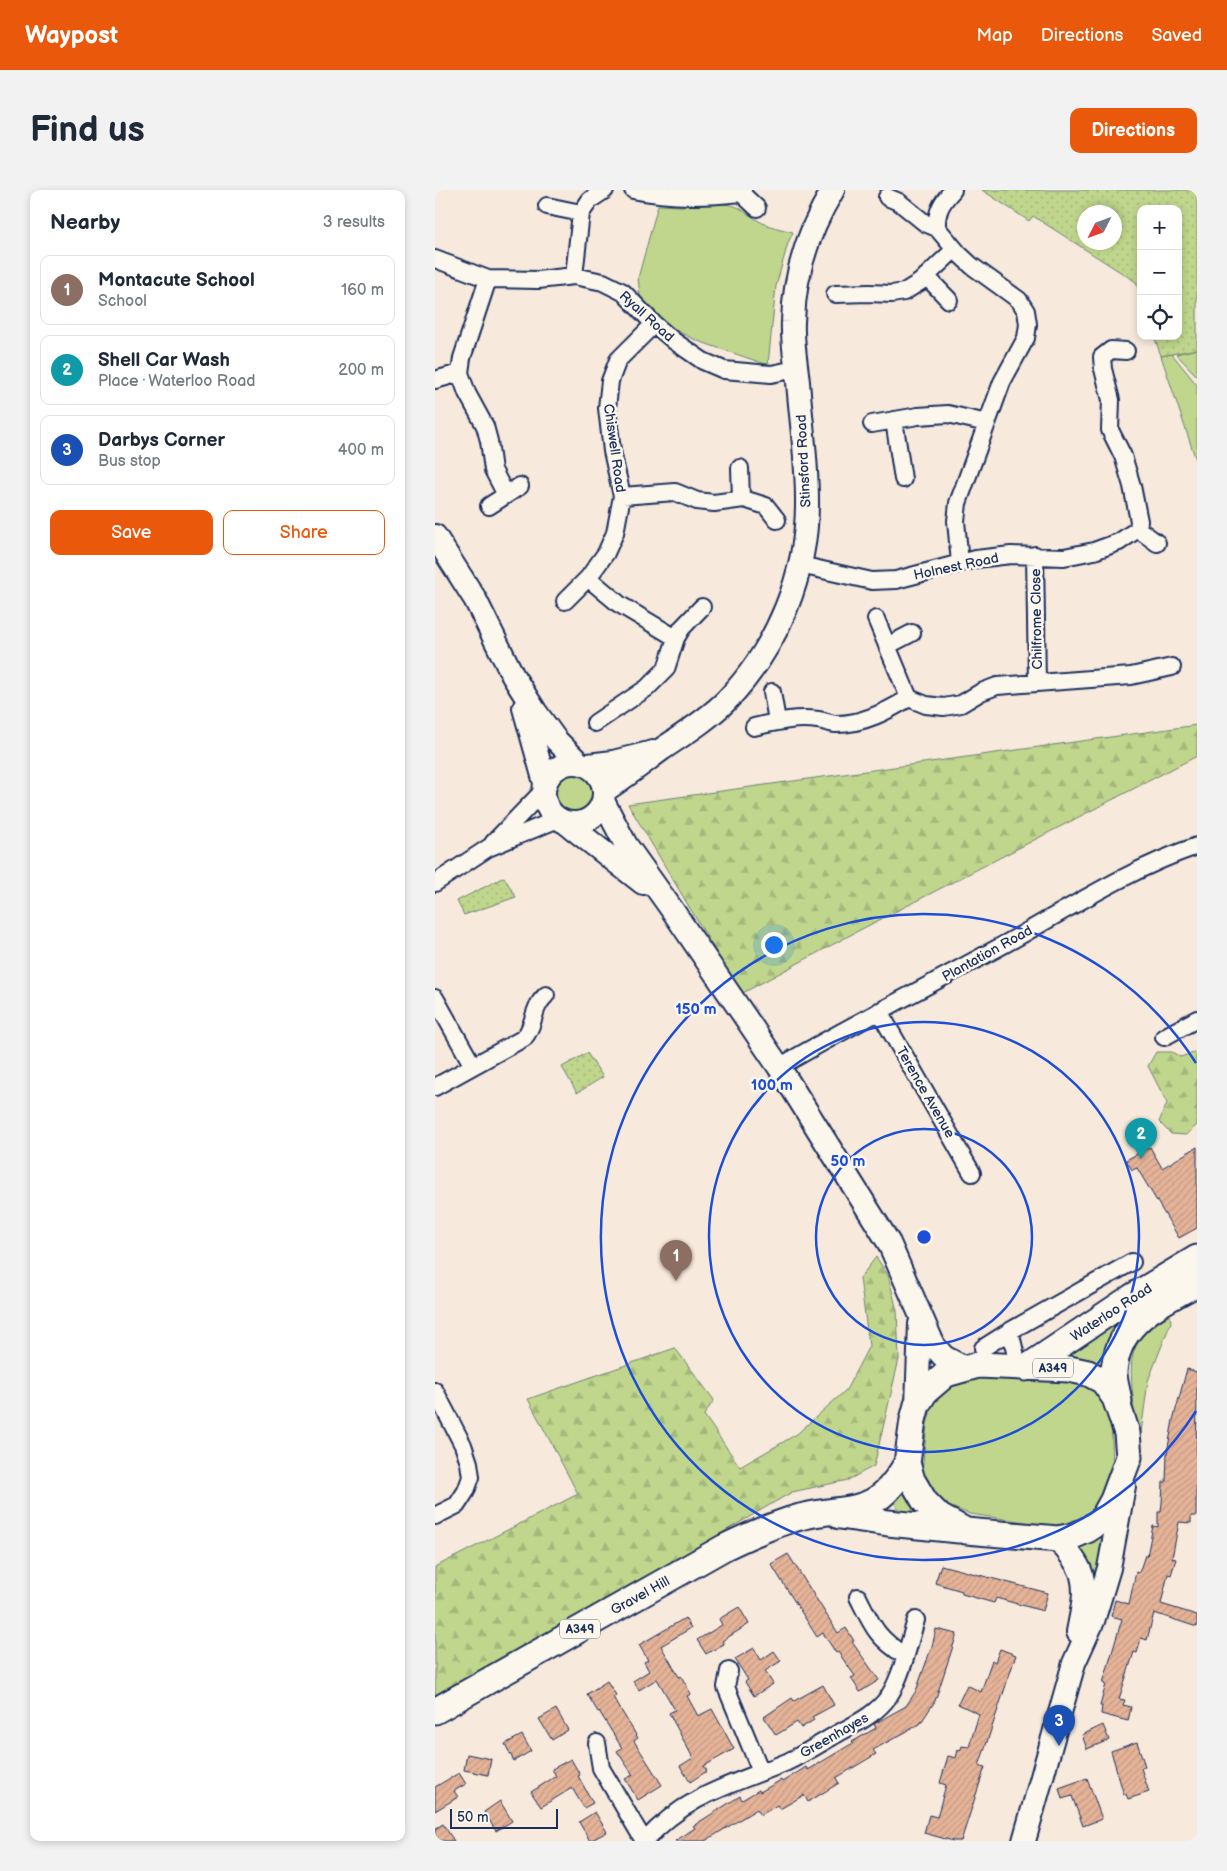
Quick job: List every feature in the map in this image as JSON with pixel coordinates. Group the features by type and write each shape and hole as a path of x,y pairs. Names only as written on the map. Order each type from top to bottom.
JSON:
{"main road":[{"name":"Stinsford Road","path":"604,796 663,749 698,725 725,702 746,678 767,648 793,593 805,535 807,500 793,324 796,284 805,246 833,190"},
{"path":"435,536 475,600 513,676 543,723 556,740 599,776 604,796 626,845 779,1067 889,1243 934,1346 944,1357 963,1368"},
{"path":"513,676 531,730 547,807 628,871 673,911"},
{"name":"Stinsford Road","path":"583,764 640,756 663,749"},
{"path":"544,787 549,775 562,765 583,764"},
{"path":"562,820 575,823 593,817 599,810 604,796"},
{"name":"Waterloo Road","path":"1021,1367 1197,1258"},
{"name":"Waterloo Road","path":"1122,1418 1114,1373 1117,1354 1124,1336 1139,1318 1197,1283"},
{"path":"917,1405 920,1316"},
{"name":"A349","path":"978,1365 1069,1368 1088,1373 1103,1381 1115,1398 1122,1418 1127,1433 1129,1458 1113,1500 1102,1520 1087,1530 1058,1540 966,1531 940,1517 925,1502 912,1480 907,1463 917,1405 934,1382 946,1374 963,1368 978,1365"},
{"path":"1074,1663 1093,1621 1109,1568 1129,1458"},
{"name":"Gravel Hill","path":"435,1711 725,1547 765,1528 801,1517 870,1504 883,1496 899,1478 907,1463"},
{"name":"Gravel Hill","path":"826,1513 888,1523 966,1531"},
{"path":"1024,1841 1074,1663 1083,1598 1082,1576 1075,1562 1058,1540"}],"street":[{"path":"574,276 581,213 590,200 605,190"},
{"path":"633,190 662,195 692,196 742,191 757,208"},
{"path":"937,228 937,212 943,201 953,190"},
{"path":"887,197 899,202 925,223 937,228 972,266 1019,300 1026,311 1029,324 1026,338 1002,382 959,503 956,528 960,562"},
{"path":"547,206 581,213"},
{"path":"835,294 892,294 904,292 920,282 955,249"},
{"name":"Ryall Road","path":"435,259 488,279 538,280 574,276 603,282 623,292 654,324 674,341 703,361 724,370 771,374 797,369"},
{"path":"926,276 949,300"},
{"path":"488,279 462,358 460,373 467,393 485,426 493,470 506,495"},
{"name":"Chiswell Road","path":"565,601 589,578 607,553 612,540 622,496 612,451 607,408 610,381 618,360 654,324"},
{"path":"1126,351 1111,350 1102,357 1111,400 1110,430 1123,456 1132,486 1139,521 1138,529 1157,543"},
{"path":"435,380 460,373"},
{"path":"872,424 918,416 948,414 987,423"},
{"path":"894,420 903,479"},
{"path":"740,468 741,499"},
{"path":"489,506 520,486"},
{"path":"622,496 675,492 697,501 714,503 741,499 766,506 777,520"},
{"name":"Holnest Road","path":"800,565 872,581 895,580 960,562 1011,555 1064,556 1094,551 1119,542 1138,529"},
{"name":"Chilfrome Close","path":"1035,555 1037,683"},
{"path":"589,578 619,604 676,638"},
{"path":"595,723 647,688 666,669 676,638 682,628 702,607"},
{"path":"754,727 777,721 798,719 819,720 836,724 865,720 891,709 909,698 876,619"},
{"path":"887,646 912,633"},
{"name":"Chilfrome Close","path":"909,698 926,705 944,707 961,704 981,692 997,686 1131,676 1172,668"},
{"path":"772,692 777,721"},
{"path":"435,884 487,848 544,787"},
{"path":"487,848 562,820"},
{"name":"Plantation Road","path":"779,1067 1133,872 1197,846"},
{"path":"435,1087 523,1038 529,1032 539,1002 546,995"},
{"path":"435,998 473,1066"},
{"name":"Terence Avenue","path":"879,1011 972,1173"},
{"path":"1164,1037 1197,1019"},
{"path":"983,1348 1132,1262"},
{"path":"1010,1331 1021,1367"},
{"path":"435,1391 463,1445 471,1477 466,1492 457,1505 435,1516"},
{"path":"858,1597 875,1631 890,1646 905,1656"},
{"name":"Greenhayes","path":"597,1743 601,1768 645,1841 657,1828 691,1802 721,1786 789,1760 876,1711 889,1696 905,1656 916,1620"},
{"path":"729,1671 726,1687 761,1772"}],"green space":[{"path":"982,190 1197,190 1197,349 1161,356 1155,340 1182,340 1182,205 1137,205 1137,285 1136,282 1086,250 1122,250 1122,205 1077,205 1077,244 1033,216 1029,221"},
{"path":"717,204 736,206 763,223 793,232 776,286 768,365 698,341 677,331 641,304 638,278 658,205"},
{"path":"1197,349 1197,376 1176,354"},
{"path":"1172,354 1197,385 1197,463 1161,356"},
{"path":"1197,725 1197,756 856,932 741,994 628,804"},
{"path":"575,774 588,780 594,793 588,806 575,812 562,806 556,793 562,780"},
{"path":"504,877 516,897 464,915 457,901"},
{"path":"1156,1052 1172,1052 1180,1057 1197,1052 1197,1125 1186,1135 1171,1134 1159,1122 1167,1103 1148,1066"},
{"path":"587,1053 603,1077 577,1093 562,1067"},
{"path":"876,1257 888,1275 897,1311 899,1359 874,1466 848,1480 792,1492 435,1700 435,1567 578,1494 528,1399 675,1348 714,1400 704,1415 740,1467 797,1434 846,1390 869,1346 860,1278"},
{"path":"1136,1303 1108,1341 1102,1358 1101,1369 1060,1357"},
{"path":"1170,1315 1171,1322 1148,1381 1133,1491 1131,1491 1134,1433 1131,1369 1133,1357 1136,1346 1143,1335"},
{"path":"1062,1376 1096,1387 1111,1415 1113,1467 1094,1515 1065,1528 970,1514 948,1506 936,1498 930,1491 922,1471 927,1424 937,1395 963,1377"},
{"path":"905,1485 925,1518 899,1513 893,1499"},
{"path":"1111,1529 1105,1556 1093,1581 1077,1549 1100,1538"}],"building":[{"path":"1150,1147 1162,1168 1197,1147 1197,1228 1179,1238 1137,1168 1132,1170 1126,1160"},
{"path":"1187,1369 1197,1372 1196,1516 1191,1516 1191,1523 1179,1522 1172,1558 1176,1559 1171,1575 1168,1574 1161,1604 1197,1615 1197,1627 1154,1613 1147,1640 1141,1638 1137,1653 1134,1652 1119,1699 1125,1700 1123,1705 1131,1707 1128,1721 1101,1714 1102,1706 1100,1706 1106,1684 1103,1683 1122,1619 1111,1616 1115,1600 1129,1604 1136,1572 1139,1573 1145,1555 1147,1556 1153,1526 1158,1527 1158,1512 1161,1512 1163,1482 1166,1482 1167,1453 1173,1420"},
{"path":"788,1554 838,1633 846,1628 854,1641 852,1642 879,1680 860,1692 851,1678 855,1676 838,1652 836,1653 823,1633 817,1637 771,1564"},
{"path":"941,1565 1048,1593 1043,1611 996,1598 994,1603 962,1594 962,1591 935,1583"},
{"path":"739,1607 749,1624 722,1641 724,1644 706,1654 697,1640 722,1625 719,1619"},
{"path":"685,1618 691,1628 661,1646 691,1694 687,1696 698,1716 712,1709 734,1749 704,1766 707,1771 690,1782 680,1766 693,1758 669,1713 675,1710 657,1679 639,1690 633,1681 649,1671 644,1662 648,1660 639,1645"},
{"path":"936,1629 957,1634 935,1701 920,1724 873,1750 876,1754 836,1778 839,1783 808,1802 804,1795 780,1809 777,1805 761,1815 757,1809 705,1841 675,1841 695,1828 693,1826 740,1796 742,1800 781,1780 782,1782 806,1767 808,1770 876,1728 874,1724 906,1706 916,1691"},
{"path":"754,1648 761,1660 774,1651 781,1661 765,1671 773,1684 754,1696 745,1682 748,1680 735,1659"},
{"path":"1000,1649 1016,1655 979,1766 985,1767 961,1841 953,1841 924,1833 929,1815 937,1817 946,1785 940,1783 948,1756 956,1758 958,1750 960,1751 962,1746 969,1747 979,1714 958,1704 967,1685 981,1692 992,1660 995,1662"},
{"path":"607,1681 616,1695 613,1697 638,1738 634,1741 662,1785 638,1800 625,1779 633,1775 617,1751 622,1748 587,1694"},
{"path":"823,1685 834,1705 812,1717 814,1720 801,1728 797,1722 776,1735 764,1717 792,1698 794,1701"},
{"path":"556,1709 568,1730 552,1740 539,1719"},
{"path":"1103,1725 1109,1740 1087,1749 1082,1735"},
{"path":"522,1735 531,1751 514,1761 505,1744"},
{"path":"1137,1742 1145,1766 1141,1768 1149,1792 1128,1799 1126,1794 1124,1795 1111,1751"},
{"path":"467,1754 491,1759 488,1775 464,1770"},
{"path":"571,1759 593,1803 584,1808 572,1788 541,1807 531,1792 556,1776 552,1769"},
{"path":"459,1773 466,1784 454,1791 458,1797 435,1811 435,1787"},
{"path":"1087,1778 1102,1819 1083,1826 1072,1796 1062,1799 1059,1788"},
{"path":"500,1801 512,1821 496,1831 484,1812"},
{"path":"595,1812 607,1832 590,1841 579,1822"},
{"path":"443,1824 454,1841 435,1841 435,1829"}],"place":[{"name":"Shell Car Wash","path":"1141,1159"},
{"name":"Montacute School","path":"676,1281"},
{"name":"Darbys Corner","path":"1059,1746"}]}
